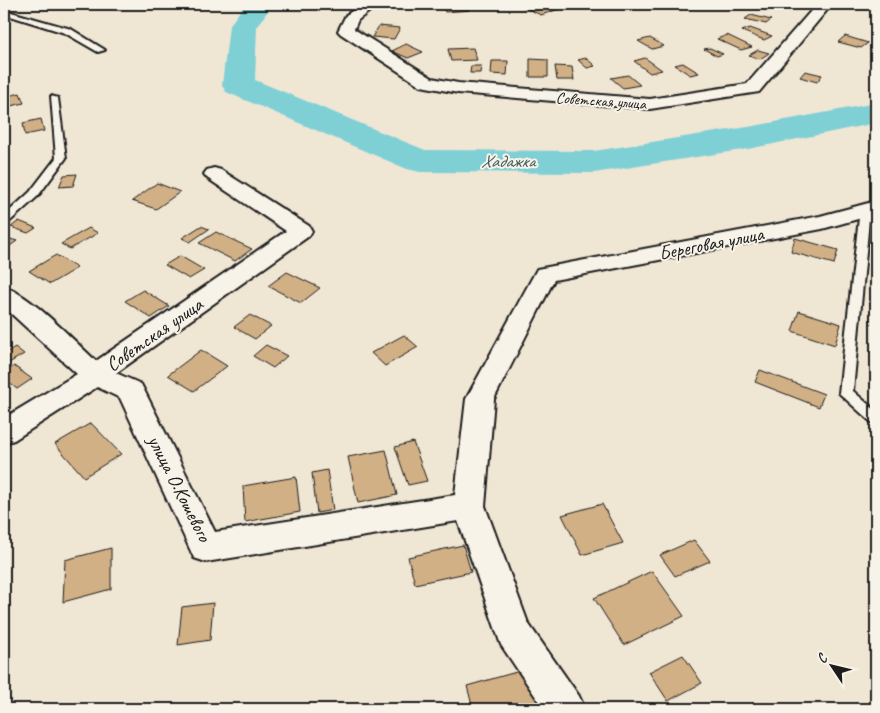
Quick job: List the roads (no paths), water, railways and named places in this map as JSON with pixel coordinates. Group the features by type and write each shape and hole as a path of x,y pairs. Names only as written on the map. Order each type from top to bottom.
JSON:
{"street":[{"name":"Советская улица","path":"372,4 351,18 346,31 427,82 458,88 650,104 753,88 825,4"},
{"name":"Советская улица","path":"4,432 96,375 301,231 214,174"},
{"name":"Береговая улица","path":"545,274 822,222 871,208"},
{"path":"545,274 480,399 469,506 514,633 566,709"},
{"name":"улица О.Кошевого","path":"4,295 34,318 96,375 131,391 206,548 469,506"}],"lane":[{"path":"4,12 68,31 100,50"},
{"path":"4,221 34,194 61,158 54,98"},
{"path":"871,208 846,393 876,418"}],"waterway":[{"name":"Хадажка","path":"259,4 243,26 238,85 420,161 594,162 748,138 876,113"}]}
